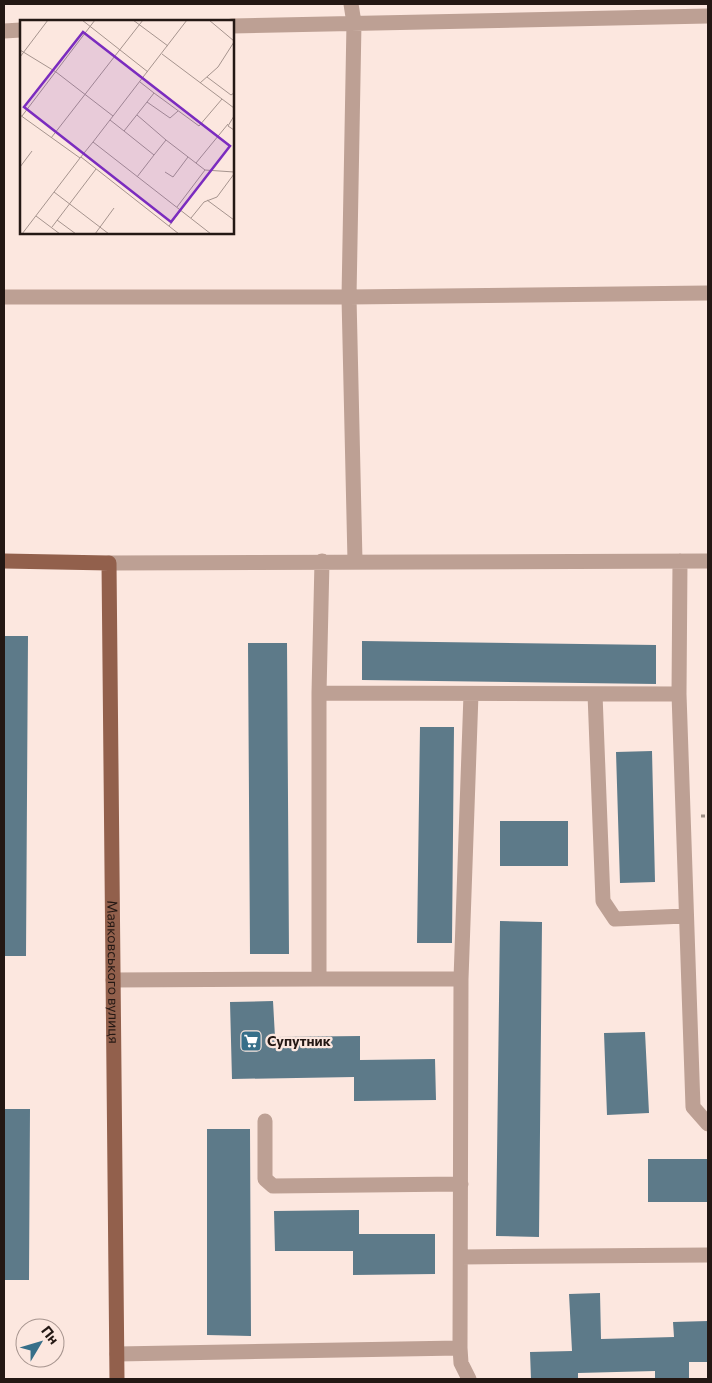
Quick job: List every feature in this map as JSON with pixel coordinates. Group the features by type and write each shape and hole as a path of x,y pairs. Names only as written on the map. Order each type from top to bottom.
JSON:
{"main road":[{"path":"4,561 109,563"},
{"name":"Маяковського вулиця","path":"109,563 117,1379"}],"street":[{"path":"351,4 354,24 349,297 355,561"},
{"path":"234,26 708,16"},
{"path":"4,31 20,30"},
{"path":"4,297 708,294"},
{"path":"319,979 319,694 322,561"},
{"path":"680,561 679,694 692,1107 708,1124"},
{"path":"109,563 708,561"},
{"path":"319,694 679,694"},
{"path":"469,1379 461,1363 460,1257 461,979 471,694"},
{"path":"595,694 603,901 615,919 685,916"},
{"path":"114,980 461,979"},
{"path":"265,1121 265,1180 273,1186 461,1184"},
{"path":"460,1257 708,1256"},
{"path":"117,1354 460,1348"}],"building":[{"path":"4,636 28,636 26,956 4,956"},
{"path":"362,641 656,645 656,684 362,680"},
{"path":"248,643 287,643 289,954 250,954"},
{"path":"420,727 454,727 452,943 417,943"},
{"path":"652,751 655,882 620,883 616,752"},
{"path":"500,821 568,821 568,866 500,866"},
{"path":"500,921 542,922 539,1237 496,1236"},
{"path":"273,1001 275,1037 360,1036 360,1060 435,1059 436,1100 354,1101 354,1077 232,1079 230,1002"},
{"path":"645,1032 649,1113 607,1115 604,1033"},
{"path":"4,1109 30,1109 29,1280 4,1280"},
{"path":"207,1129 250,1129 251,1336 207,1335"},
{"path":"648,1159 708,1159 708,1202 648,1202"},
{"path":"359,1210 359,1234 435,1234 435,1274 353,1275 353,1251 275,1251 274,1211"},
{"path":"600,1293 601,1339 674,1337 673,1322 708,1321 708,1362 689,1362 689,1379 655,1379 655,1371 578,1373 578,1379 531,1379 530,1352 572,1351 569,1294"}],"place":[{"name":"Супутник","path":"251,1041"}]}
